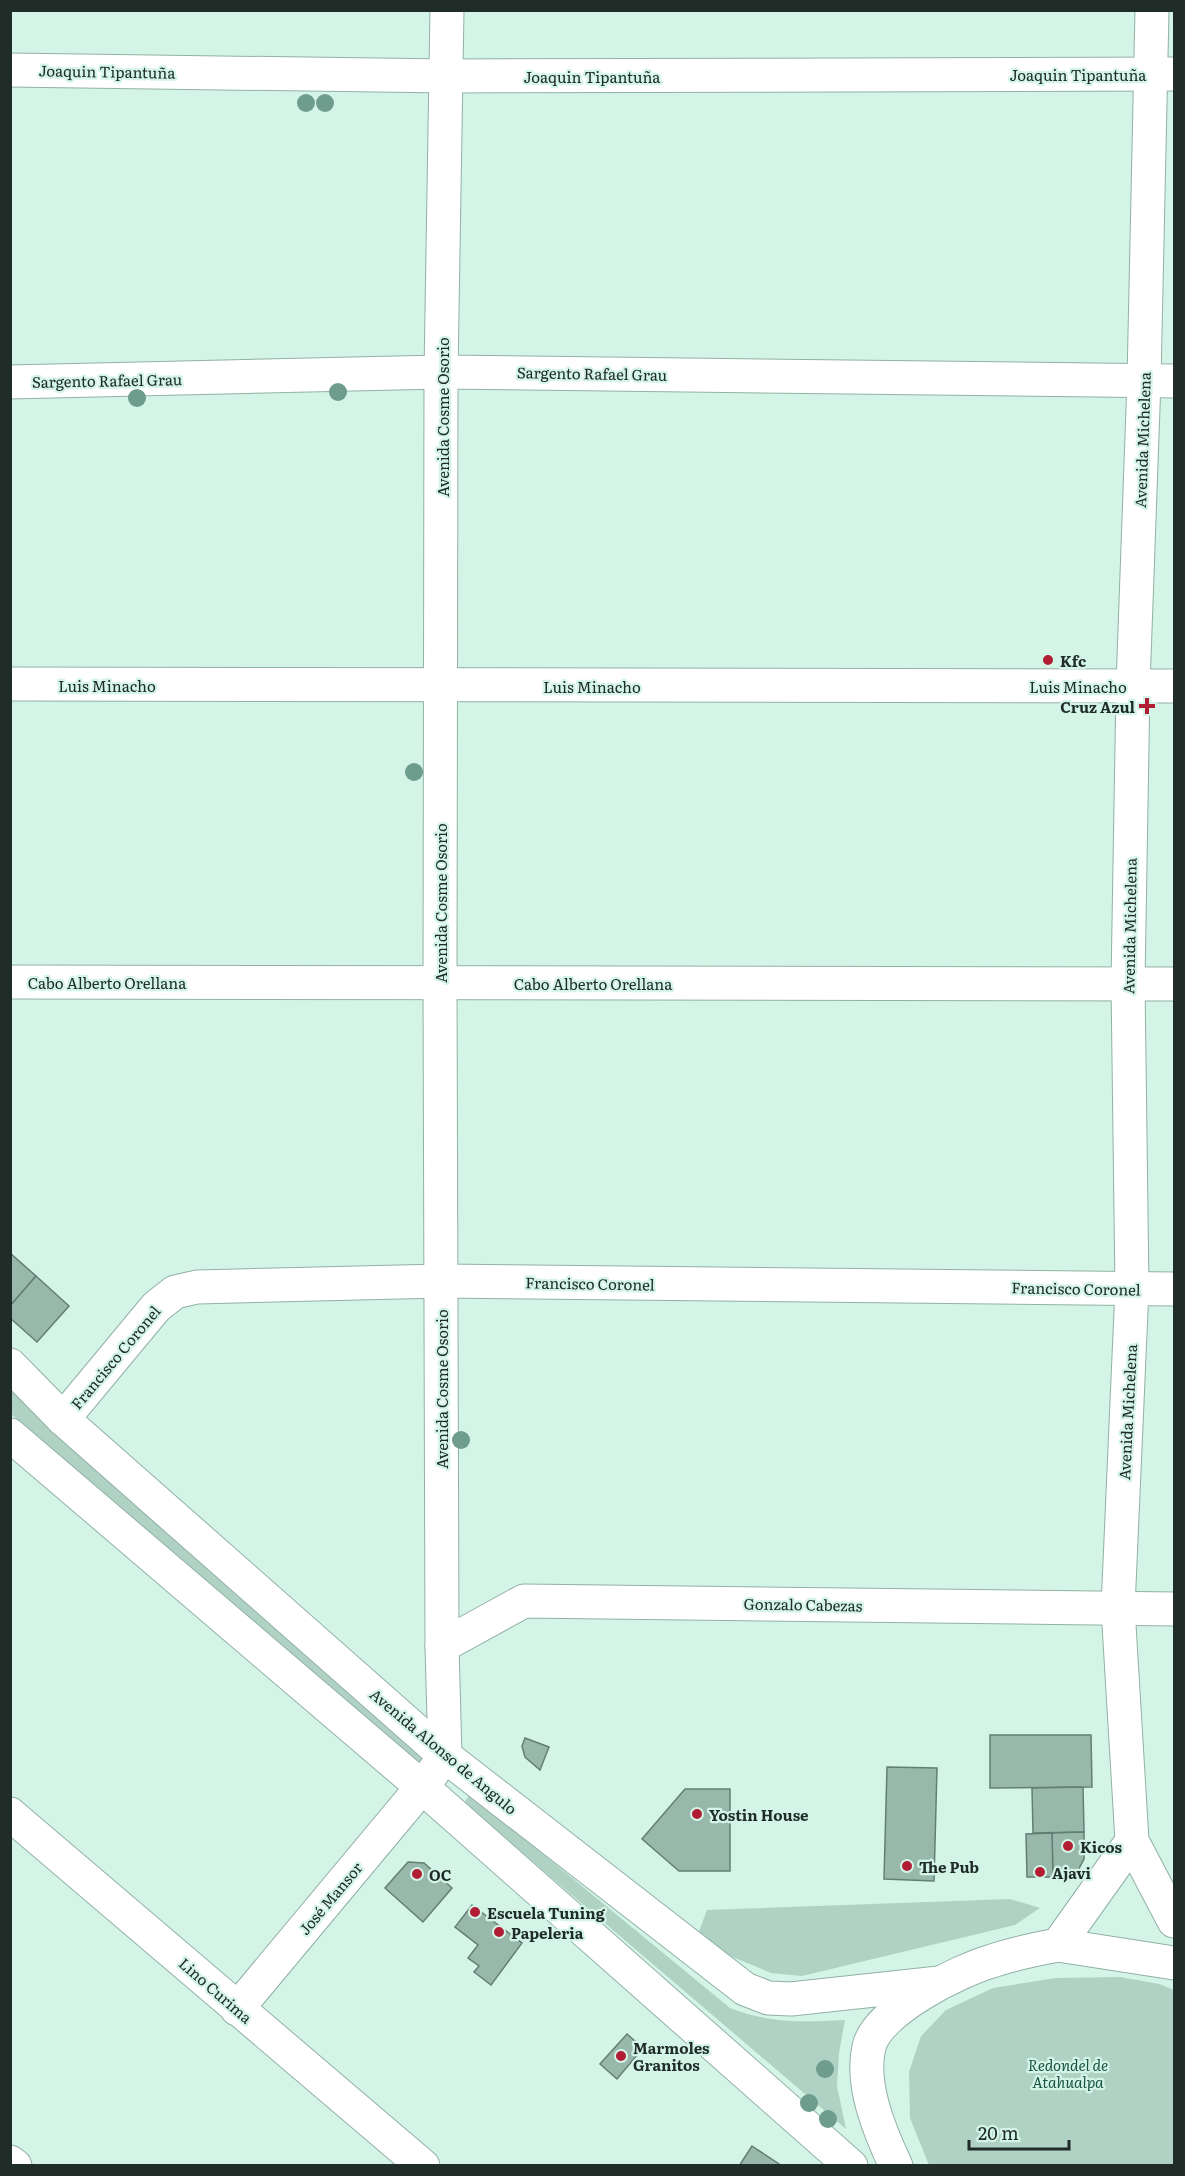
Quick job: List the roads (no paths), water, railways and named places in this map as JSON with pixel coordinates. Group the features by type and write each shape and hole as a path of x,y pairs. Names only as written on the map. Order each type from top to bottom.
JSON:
{"street":[{"name":"Avenida Cosme Osorio","path":"445,1756 442,1646 440,983 441,372 447,10"},
{"name":"Avenida Michelena","path":"1152,10 1163,74 1159,381 1132,686 1128,983 1132,1288 1118,1608 1132,1841 1174,1921"},
{"name":"Joaquin Tipantuña","path":"10,70 447,76 1163,74"},
{"name":"Sargento Rafael Grau","path":"10,382 441,372 1159,381"},
{"name":"Luis Minacho","path":"10,684 1174,686"},
{"name":"Cabo Alberto Orellana","path":"10,982 1174,984"},
{"name":"Francisco Coronel","path":"63,1419 156,1307 175,1292 197,1287 441,1281 1174,1289"},
{"name":"Avenida Alonso de Angulo","path":"10,1365 63,1419 445,1756 745,1989 768,1998 791,1999 939,1983"},
{"path":"10,1435 422,1787 851,2166"},
{"name":"Gonzalo Cabezas","path":"442,1646 524,1601 1174,1609"},
{"path":"422,1787 445,1756"},
{"name":"José Mansor","path":"237,2009 422,1787"},
{"name":"Lino Curima","path":"10,1814 423,2166"},
{"path":"1058,1945 1132,1841"},
{"path":"896,2166 879,2130 867,2078 869,2046 886,2018 939,1983 990,1961 1058,1945 1174,1963"},
{"path":"10,2162 15,2166"}],"place":[{"name":"Kfc","path":"1048,660"},
{"name":"Cruz Azul","path":"1147,706"},
{"name":"Yostin House","path":"697,1814"},
{"name":"Kicos","path":"1068,1846"},
{"name":"The Pub","path":"907,1866"},
{"name":"Ajavi","path":"1040,1872"},
{"name":"OC","path":"417,1874"},
{"name":"Escuela Tuning","path":"475,1912"},
{"name":"Papeleria","path":"499,1932"},
{"name":"Marmoles Granitos","path":"621,2056"}],"park label":[{"name":"Redondel de Atahualpa","path":"1068,2072"}]}
